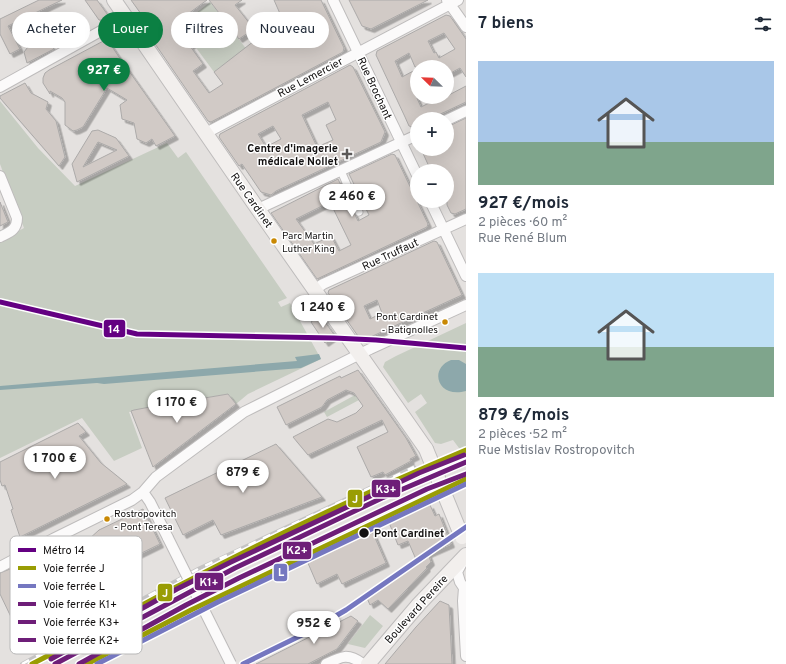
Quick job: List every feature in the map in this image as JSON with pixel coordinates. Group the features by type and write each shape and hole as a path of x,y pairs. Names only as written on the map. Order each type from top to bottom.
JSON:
{"main road":[{"name":"Rue Cardinet","path":"114,0 122,12"},
{"name":"Rue Cardinet","path":"147,48 258,210 426,449 464,543"},
{"name":"Boulevard Pereire","path":"368,664 419,604 466,555"}],"street":[{"name":"Rue Brochant","path":"333,0 411,164"},
{"path":"451,1 466,27"},
{"name":"Rue Lemercier","path":"206,133 451,1"},
{"path":"0,87 98,33"},
{"path":"454,117 466,111"},
{"path":"258,210 410,138"},
{"path":"341,171 359,212"},
{"path":"0,176 17,218 17,224 12,231 0,237"},
{"path":"433,208 466,276"},
{"name":"Rue Truffaut","path":"314,290 324,284 466,219"},
{"path":"59,536 132,500 143,492 161,473 244,412 370,349 466,305"},
{"path":"143,492 150,502 231,664"},
{"path":"466,555 458,572 460,582 465,587 463,601 466,656"},
{"path":"0,567 10,562"},
{"path":"326,664 343,656 351,657 363,664"}],"shaded area":[{"path":"210,2 218,12 198,12"},
{"path":"238,38 265,73 214,72 196,48 238,48"},
{"path":"0,101 38,148 75,186 167,143 178,158 186,152 287,298 278,302 281,307 290,303 321,359 248,394 236,404 228,394 129,412 142,448 114,461 82,418 0,458 0,241 24,228 0,164"},
{"path":"466,323 466,451 462,452 453,440 441,444 435,443 415,412 427,403 421,394 408,403 383,367 385,362 396,356"},
{"path":"355,395 359,400 327,417 324,412"},
{"path":"370,615 383,626 365,648 348,644"}],"water":[{"path":"319,354 321,359 301,368 104,384 97,383 0,390 0,386 297,361 295,357"},
{"path":"451,360 459,360 466,364 466,391 449,391 439,382 438,376 440,370 444,364"}],"building":[{"path":"39,0 62,0 37,12 14,12"},
{"path":"85,0 97,0 106,12 98,12 98,19"},
{"path":"131,0 207,0 191,12 171,12 171,48 191,48 203,64 193,71 209,93 223,84 214,72 246,47 329,48 329,17 344,48 343,52 211,122 208,121 158,48 163,48 163,12 140,12"},
{"path":"209,0 242,0 235,5 246,19 246,34 239,39 238,12 218,12"},
{"path":"274,0 321,0 327,12 279,12"},
{"path":"349,0 428,0 371,29 362,26"},
{"path":"12,13 12,24 8,26 12,34 12,48 20,49 10,54 0,34 0,19"},
{"path":"446,15 450,16 466,39 466,77 460,68 454,71 454,60 412,60 409,53 395,61 402,77 410,73 410,104 420,104 421,107 427,104 454,104 454,92 466,86 466,102 445,112 410,112 409,126 376,55 377,51","holes":["444,33 455,49 439,58 436,52 434,53 428,41"]},
{"path":"98,44 98,48 113,48 175,136 156,146 152,139 146,143 137,139 134,123 122,119 120,105 127,100 107,88 83,127 73,131 65,125 65,102 62,98 50,91 50,94 43,83 45,73"},
{"path":"27,48 54,49 27,63 24,52"},
{"path":"350,65 353,67 385,132 381,142 276,191 271,195 261,192 242,164 239,166 219,137 220,134","holes":["328,102 336,120 326,125 333,140 317,147 302,115","273,126 281,139 266,147 258,134"]},
{"path":"25,83 31,93 48,102 46,109 56,121 65,157 59,166 0,98 0,96"},
{"path":"466,118 466,209 455,214 451,213 448,208 454,208 454,164 428,164 424,156 454,156 454,124"},
{"path":"98,130 116,138 129,156 77,182 72,164 92,131","holes":["98,142 117,150 83,167"]},
{"path":"392,154 395,155 410,186 410,208 420,208 428,224 427,227 317,279 271,213 338,179 358,221 369,215 349,174","holes":["330,202 351,245 339,251 331,236 314,244 296,219"]},
{"path":"0,202 8,222 0,226"},
{"path":"434,241 437,242 462,295 364,340 360,339 328,293 329,290","holes":["377,300 382,313 370,319 364,306"]},
{"path":"320,315 335,336 325,343 311,322"},
{"path":"358,370 406,438 416,456 410,459 411,461 385,475 383,472 371,477 357,447 388,432 382,420 308,455 293,437 328,419 337,422 356,413 363,406 354,393 346,390 327,400 322,407 286,425 277,407 340,376 341,378"},
{"path":"228,394 236,404 153,467 131,411 166,404 168,410 188,406 187,401"},
{"path":"78,423 86,432 79,436 101,463 127,484 20,536 5,485 2,486 0,480 0,462"},
{"path":"276,444 322,497 221,535 213,520 183,535 165,498"},
{"name":"Pont Cardinet","path":"406,501 411,512 414,510 415,512 430,505 435,516 439,514 451,544 428,554 431,562 426,567 427,568 388,609 378,600 370,605 367,598 418,564 408,541 398,545 384,510"},
{"path":"143,509 160,544 142,553 142,536 92,536 99,530"},
{"path":"366,517 386,563 342,584 337,574 317,584 301,547"},
{"path":"10,569 10,615 0,594 0,573"},
{"path":"440,601 449,605 452,664 385,664 416,627"},
{"path":"351,616 358,621 337,649 308,664 256,664"}],"railway":[{"path":"142,599 198,569 414,467"},
{"path":"22,664 41,654"}],"metro line":[{"name":"14","path":"0,302 137,334 334,338 466,348"}],"rail line":[{"name":"J","path":"142,605 253,548 359,497 466,450"},
{"name":"K3+","path":"142,608 231,562 419,473 464,455"},
{"name":"K1+","path":"142,618 235,568 382,498 466,462"},
{"name":"K2+","path":"142,629 239,578 427,489 466,474"},
{"name":"J","path":"142,635 191,610 466,479"},
{"name":"L","path":"142,641 218,602 466,484"},
{"name":"L","path":"243,664 308,632 346,610 466,527"},
{"name":"J","path":"32,664 51,654"},
{"name":"K3+","path":"51,659 60,654"},
{"name":"K1+","path":"55,664 74,654"},
{"name":"K2+","path":"79,664 97,654"},
{"name":"J","path":"87,664 106,654"},
{"name":"L","path":"97,664 117,654"}],"place":[{"name":"Centre d'imagerie médicale Nollet","path":"347,154"},
{"name":"Parc Martin Luther King","path":"274,241"},
{"name":"Pont Cardinet - Batignolles","path":"445,322"},
{"name":"Rostropovitch - Pont Teresa","path":"107,519"},
{"name":"Pont Cardinet","path":"364,533"}]}
